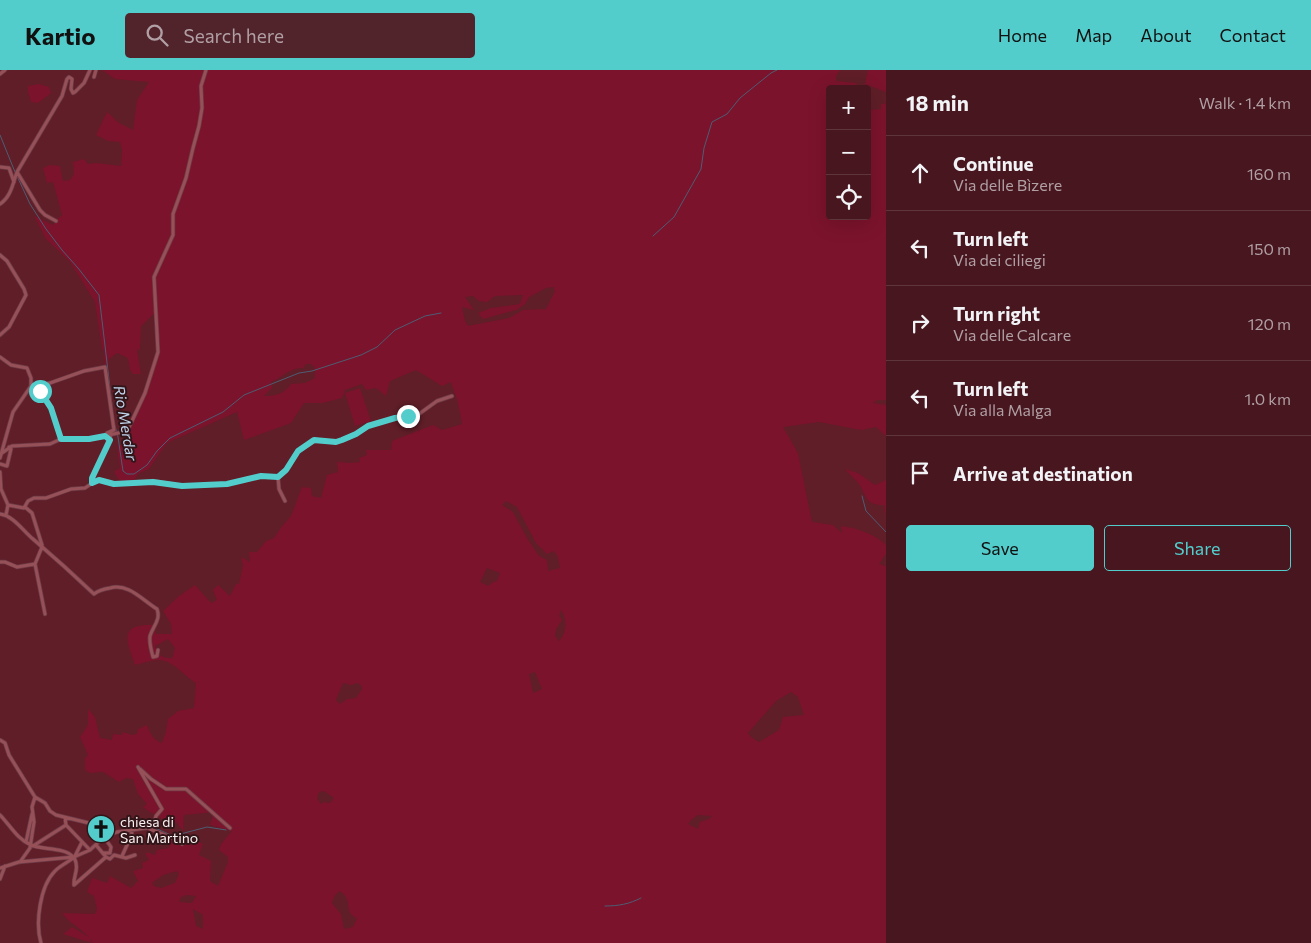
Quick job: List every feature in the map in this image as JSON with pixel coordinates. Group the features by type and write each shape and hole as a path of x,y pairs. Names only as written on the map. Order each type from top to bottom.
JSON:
{"street":[{"path":"0,74 5,70"},
{"path":"0,204 5,201 14,183 16,174 62,96 67,79 72,79 71,89 73,93 84,83 90,70"},
{"path":"94,77 96,70"},
{"path":"2,453 9,447 50,444 61,439 89,439 104,436 125,430 131,423 145,393 157,355 154,276 173,235 173,214 189,166 199,126 202,108 201,86 206,70"},
{"path":"0,167 9,168 14,183"},
{"path":"16,174 40,210 56,222"},
{"path":"0,255 7,262 26,295 9,327 0,335"},
{"path":"0,357 11,365 27,368 32,378 33,386 51,408 61,439"},
{"path":"0,458 13,412 33,386 105,367 114,430 104,436"},
{"path":"278,484 298,451 314,440 336,442 356,434 368,426 395,418 419,414 437,402 452,396"},
{"path":"92,483 94,472 115,433"},
{"path":"104,436 110,440"},
{"path":"0,464 7,466 9,447"},
{"path":"25,507 28,501 34,498 46,498 71,489 84,488 99,480 114,484 153,482 182,486 227,484 261,476 278,477 286,470"},
{"path":"0,472 0,486 8,505 6,515"},
{"path":"278,477 279,489 285,501"},
{"path":"8,505 25,507 32,514 42,546 35,564 45,614"},
{"path":"0,514 6,515 94,594 98,591 117,586 124,587 157,609 159,618 151,633 150,642 153,657 157,656 158,650"},
{"path":"0,562 17,567 35,564"},
{"path":"0,740 5,743 9,756 35,797 45,803 50,812 65,818 95,825 102,839 111,848 110,853 102,852"},
{"path":"150,828 162,809 138,767 166,789 186,789 230,828"},
{"path":"26,842 35,797"},
{"path":"19,862 31,845 34,822 32,811"},
{"path":"0,815 12,830 31,845 67,853 74,857 78,868 73,882 74,885 106,856"},
{"path":"65,818 66,825 90,850"},
{"path":"31,845 66,825"},
{"path":"41,943 37,921 40,903 50,877 56,870 74,857 90,850 102,839 117,832 143,827 150,828 180,841 182,844"},
{"path":"122,856 128,843 131,842 132,830"},
{"path":"74,857 82,842"},
{"path":"96,845 110,859 114,855 126,858 135,855"},
{"path":"0,868 19,862 74,857"},
{"path":"0,879 5,866"}],"shaded area":[{"path":"102,70 840,70 836,76 836,81 856,83 858,85 826,85 826,220 871,220 871,110 881,109 881,104 885,104 886,100 886,400 877,400 873,403 886,405 886,436 876,427 861,430 819,422 783,427 798,453 812,522 833,525 842,533 841,526 853,528 877,538 886,545 886,554 879,564 886,566 886,943 93,943 90,938 65,917 62,913 95,914 97,909 94,896 87,892 92,878 107,883 110,876 131,888 138,881 133,871 143,868 142,863 149,860 145,853 155,855 157,850 169,848 171,840 185,835 203,844 199,855 211,861 210,881 218,886 228,862 228,857 219,850 221,844 232,831 210,825 214,812 184,815 183,831 177,823 166,822 143,807 147,804 138,794 133,779 126,778 119,782 103,772 90,773 85,770 85,758 88,755 80,737 88,725 88,709 95,717 100,738 112,740 113,734 122,735 123,732 132,735 137,734 138,729 147,725 154,738 162,743 168,719 178,711 194,708 196,683 174,665 164,661 153,660 135,665 128,642 130,631 141,625 152,625 156,634 172,634 171,624 163,611 179,596 195,585 211,603 217,600 213,590 218,585 230,596 236,584 239,584 243,565 241,557 250,562 249,552 257,552 266,541 274,538 291,516 302,487 311,488 312,496 321,498 327,475 338,472 337,462 360,462 359,458 367,455 366,450 391,450 392,441 433,425 442,430 462,424 451,382 442,386 416,370 390,381 386,396 376,388 366,390 362,384 345,390 342,398 323,403 304,403 291,423 244,440 237,412 167,443 149,469 138,474 133,482 121,482 115,474 115,470 120,469 117,446 127,444 132,424 145,395 160,350 156,312 141,326 140,349 137,350 141,374 133,374 130,370 128,358 117,353 109,359 108,364 105,366 95,302 70,262 46,239 34,216 53,225 62,215 53,182 47,183 43,168 50,165 60,166 63,181 70,180 74,174 73,162 84,159 88,164 121,166 122,150 120,142 108,141 96,135 107,112 119,123 133,130 137,100 149,82 115,79","holes":["553,287 555,291 546,309 523,310 509,318 468,326 465,321 462,307 474,310 465,297 473,296 479,301 487,302 495,296 523,295 520,304 491,308 478,313 483,319 516,310 525,304 529,297 546,288","306,364 311,364 315,368 315,378 305,383 291,384 279,394 264,396 272,388 271,382 290,371 303,368","506,501 517,507 536,543 547,554 554,551 558,557 560,568 548,571 547,560 539,556 513,512 502,505","487,568 500,573 497,581 488,586 480,582","561,610 565,626 564,634 559,641 555,636 556,629 562,620 559,616","168,639 175,648 172,658 159,655 155,646","535,672 542,689 533,693 529,674","343,683 351,685 357,683 361,685 362,689 356,698 347,699 340,704 336,700","791,692 798,697 804,715 783,717 779,730 759,742 748,733 776,701","324,791 334,798 330,803 324,802 321,804 317,798 319,792","698,815 712,816 700,822 698,829 688,824","177,871 179,874 175,883 161,888 154,886 152,883 163,875","340,891 346,897 351,914 357,918 353,927 344,929 341,914 332,903 335,895","187,895 196,896 192,903 179,902 181,897","193,909 203,915 203,929 196,926"]},
{"path":"868,70 886,70 886,92 865,84"},
{"path":"39,84 49,87 51,93 38,103 31,102 28,86"},
{"path":"360,388 371,421 355,426 345,393"},
{"path":"845,469 858,473 875,485 886,480 886,516 884,505 870,502 859,484"},
{"path":"72,927 89,937 92,943 63,934"}],"waterway":[{"path":"653,236 674,217 701,169 704,148 712,122 727,114 740,98 777,70"},
{"name":"Rio Merdar","path":"0,135 15,172"},
{"name":"Rio Merdar","path":"17,176 30,204 46,229 99,295 112,405"},
{"name":"Rio Merdar","path":"115,426 123,471 127,474 134,474 147,465 170,438 223,412 244,395 299,373 312,371 361,355 377,347 395,330 425,316 441,313"},
{"path":"862,496 866,511 886,532"},
{"path":"155,828 173,836 207,827 226,830"},
{"path":"605,906 615,906 641,898"}],"place":[{"name":"chiesa di San Martino","path":"101,829"}],"route":[{"path":"40,391 51,408 61,439 89,439 105,436 110,440 94,472 92,483 99,480 111,484 153,482 182,486 227,484 261,476 278,477 284,473 294,455 314,440 336,442 348,438 368,426 408,416"}]}
